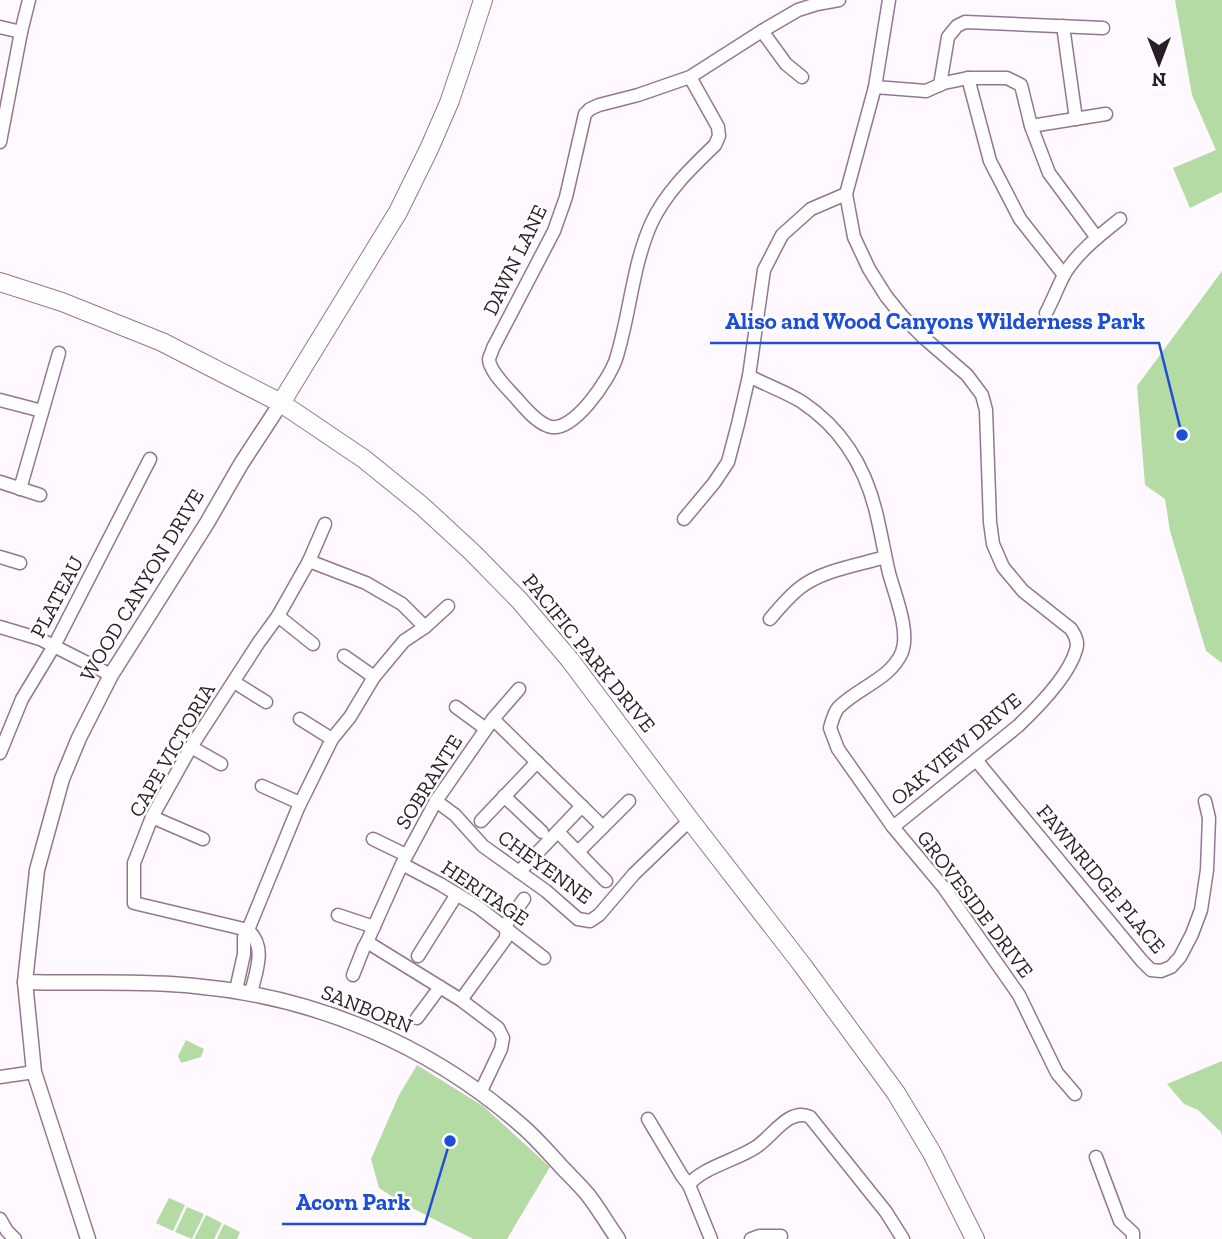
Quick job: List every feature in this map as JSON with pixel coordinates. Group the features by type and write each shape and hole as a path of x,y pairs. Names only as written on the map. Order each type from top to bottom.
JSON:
{"main road":[{"name":"WOOD CANYON DRIVE","path":"281,403 398,212 449,103 483,0"},
{"name":"PACIFIC PARK DRIVE","path":"0,282 62,302 150,337 281,403 374,467 422,506 494,574 570,660 896,1093 932,1153 975,1239"}],"street":[{"path":"0,142 3,111 29,0"},
{"name":"DAWN LANE","path":"690,78 718,127 719,136 715,145 673,189 652,222 639,258 615,362 603,384 578,415 567,424 547,426 517,399 492,369 489,359 554,230 566,197 585,114 599,105 690,78 798,10 839,0"},
{"name":"OAK VIEW DRIVE","path":"889,0 874,87 846,194 854,237 869,270 902,316 968,375 982,395 986,410 993,544 1003,567 1023,591 1071,629 1076,637 1077,648 1052,690 1035,710 893,827"},
{"path":"940,85 948,37 957,26 965,22 1102,28"},
{"path":"1063,26 1076,119"},
{"path":"0,27 21,32"},
{"path":"762,31 786,64 802,77"},
{"path":"874,87 926,91 968,78 1007,78 1021,85 1031,126 1049,173 1097,238"},
{"path":"968,78 990,161 1020,219 1065,275"},
{"path":"1031,126 1107,114"},
{"path":"684,519 728,462 749,376 764,270 782,235 811,209 846,194"},
{"path":"1046,313 1077,257 1120,219"},
{"path":"20,489 59,353"},
{"name":"GROVESIDE DRIVE","path":"749,376 800,401 824,420 844,441 857,462 878,519 904,627 903,650 894,666 837,710 830,728 838,749 893,827 944,888 1019,995 1056,1073 1076,1094"},
{"path":"0,400 42,411"},
{"name":"WOOD CANYON DRIVE","path":"88,1239 34,1072 25,982 37,870 62,779 111,675 281,403"},
{"name":"PLATEAU","path":"0,753 22,699 54,646 150,459"},
{"path":"0,482 40,495"},
{"name":"CAPE VICTORIA","path":"248,930 134,904 134,863 152,817 191,747 278,615 309,561 325,524"},
{"path":"0,557 20,563"},
{"path":"770,619 787,599 819,576 885,557"},
{"path":"309,561 366,583 402,604 425,627"},
{"path":"236,990 244,937 300,803 332,739 351,717 374,677 404,641 425,627 448,606"},
{"path":"278,615 313,644"},
{"path":"0,627 40,639 111,675"},
{"path":"344,656 374,677"},
{"path":"234,682 266,702"},
{"name":"SOBRANTE","path":"353,975 363,947 368,942 404,860 436,801 489,724 519,689"},
{"name":"SOBRANTE","path":"456,707 489,724"},
{"path":"300,719 332,739"},
{"path":"489,724 537,762 603,827"},
{"path":"191,747 221,764"},
{"name":"FAWNRIDGE PLACE","path":"976,760 1152,970 1161,971 1171,967 1180,957 1201,910 1207,870 1209,818 1205,801"},
{"path":"481,821 537,762"},
{"path":"262,786 300,803"},
{"path":"504,796 542,831"},
{"name":"CHEYENNE","path":"436,801 455,815 483,846 546,891 578,919 590,921 599,915 630,878 690,820"},
{"path":"578,852 629,801"},
{"path":"519,872 582,806"},
{"path":"152,817 203,839"},
{"path":"558,831 606,881"},
{"name":"SOBRANTE","path":"373,839 404,860"},
{"name":"HERITAGE","path":"404,860 478,907 544,958"},
{"path":"418,956 457,894"},
{"path":"460,1000 506,938 507,923 524,899"},
{"path":"338,915 374,927"},
{"path":"248,930 256,937 259,955 251,993"},
{"path":"368,942 460,1000 498,1028 503,1038 501,1049 480,1093"},
{"name":"SANBORN","path":"25,982 159,983 236,990 327,1013 385,1036 425,1056 523,1126 588,1196 618,1239"},
{"path":"417,1018 440,987"},
{"path":"0,1077 34,1072"},
{"path":"689,1185 705,1171 759,1146 790,1117 804,1114 810,1117 886,1212 903,1239"},
{"path":"648,1119 689,1185 712,1239"},
{"path":"1096,1157 1120,1221 1133,1233 1133,1239"},
{"path":"0,1219 15,1239"},
{"path":"751,1239 759,1236 781,1236"}],"green space":[{"path":"1175,0 1222,0 1222,192 1190,208 1173,168 1216,150 1192,95"},
{"path":"1222,271 1222,663 1206,651 1170,531 1165,499 1145,485 1137,386"},
{"path":"186,1040 204,1049 201,1057 181,1063 178,1056"},
{"path":"1222,1061 1222,1137 1221,1132 1198,1110 1184,1104 1167,1084"},
{"path":"417,1065 483,1106 550,1167 507,1239 473,1239 404,1204 379,1188 371,1159 399,1095"},
{"path":"169,1198 185,1205 173,1231 156,1223"},
{"path":"187,1207 204,1214 192,1239 175,1232"},
{"path":"206,1215 222,1223 214,1239 194,1239"},
{"path":"224,1224 240,1232 237,1239 217,1239"}],"place":[{"name":"Aliso and Wood Canyons Wilderness Park","path":"1182,435"},
{"name":"Acorn Park","path":"450,1141"}]}
